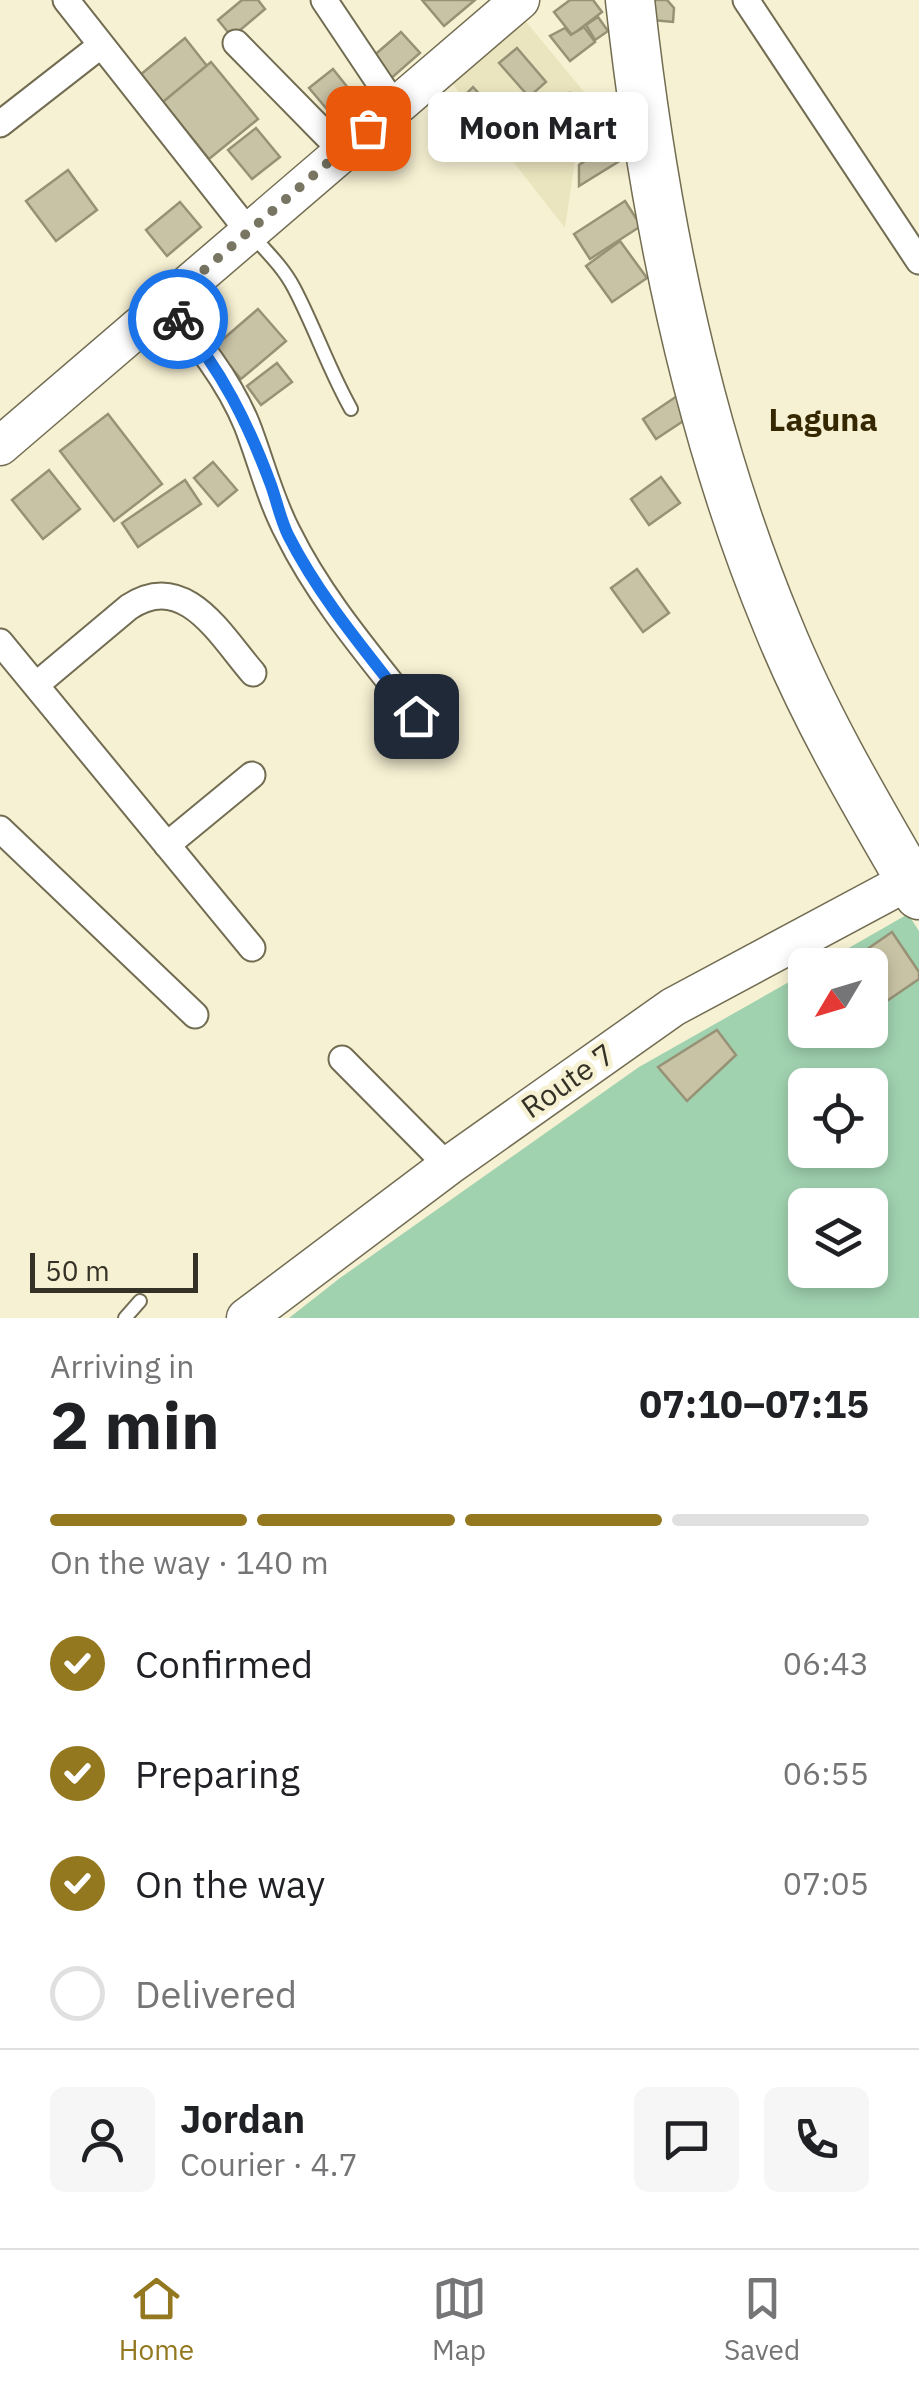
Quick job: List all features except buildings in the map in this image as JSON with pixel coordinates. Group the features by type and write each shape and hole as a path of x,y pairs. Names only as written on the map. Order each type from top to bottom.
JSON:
{"highway":[{"path":"630,0 646,119 684,322 746,546 810,698 915,887"}],"street":[{"path":"66,0 248,232"},
{"path":"324,0 395,106"},
{"path":"0,446 520,0"},
{"path":"746,0 919,261"},
{"path":"236,44 342,150"},
{"path":"0,124 100,46"},
{"path":"165,304 224,378 246,422 276,508 316,587 416,716"},
{"path":"36,685 128,607 144,597 159,594 189,604 253,674"},
{"path":"0,642 252,948"},
{"path":"167,845 252,775"},
{"path":"0,829 195,1015"},
{"name":"Route 7","path":"246,1318 448,1166 673,1007 915,887"},
{"path":"342,1059 448,1166"}],"lane":[{"path":"248,232 294,288 351,409"},
{"path":"125,1318 140,1302"}],"shaded area":[{"path":"523,18 585,93 565,228 448,78"}],"green space":[{"path":"908,914 919,931 919,1318 289,1318 340,1278 639,1067 788,983 788,1048 888,1048 888,948 849,948"}],"way so far":[{"path":"178,319 165,304 368,128"}],"place":[{"name":"Moon Mart","path":"368,128"}],"district":[{"name":"Laguna","path":"823,419"}],"route":[{"path":"178,319 224,378 246,422 276,508 316,587 416,716"}]}
